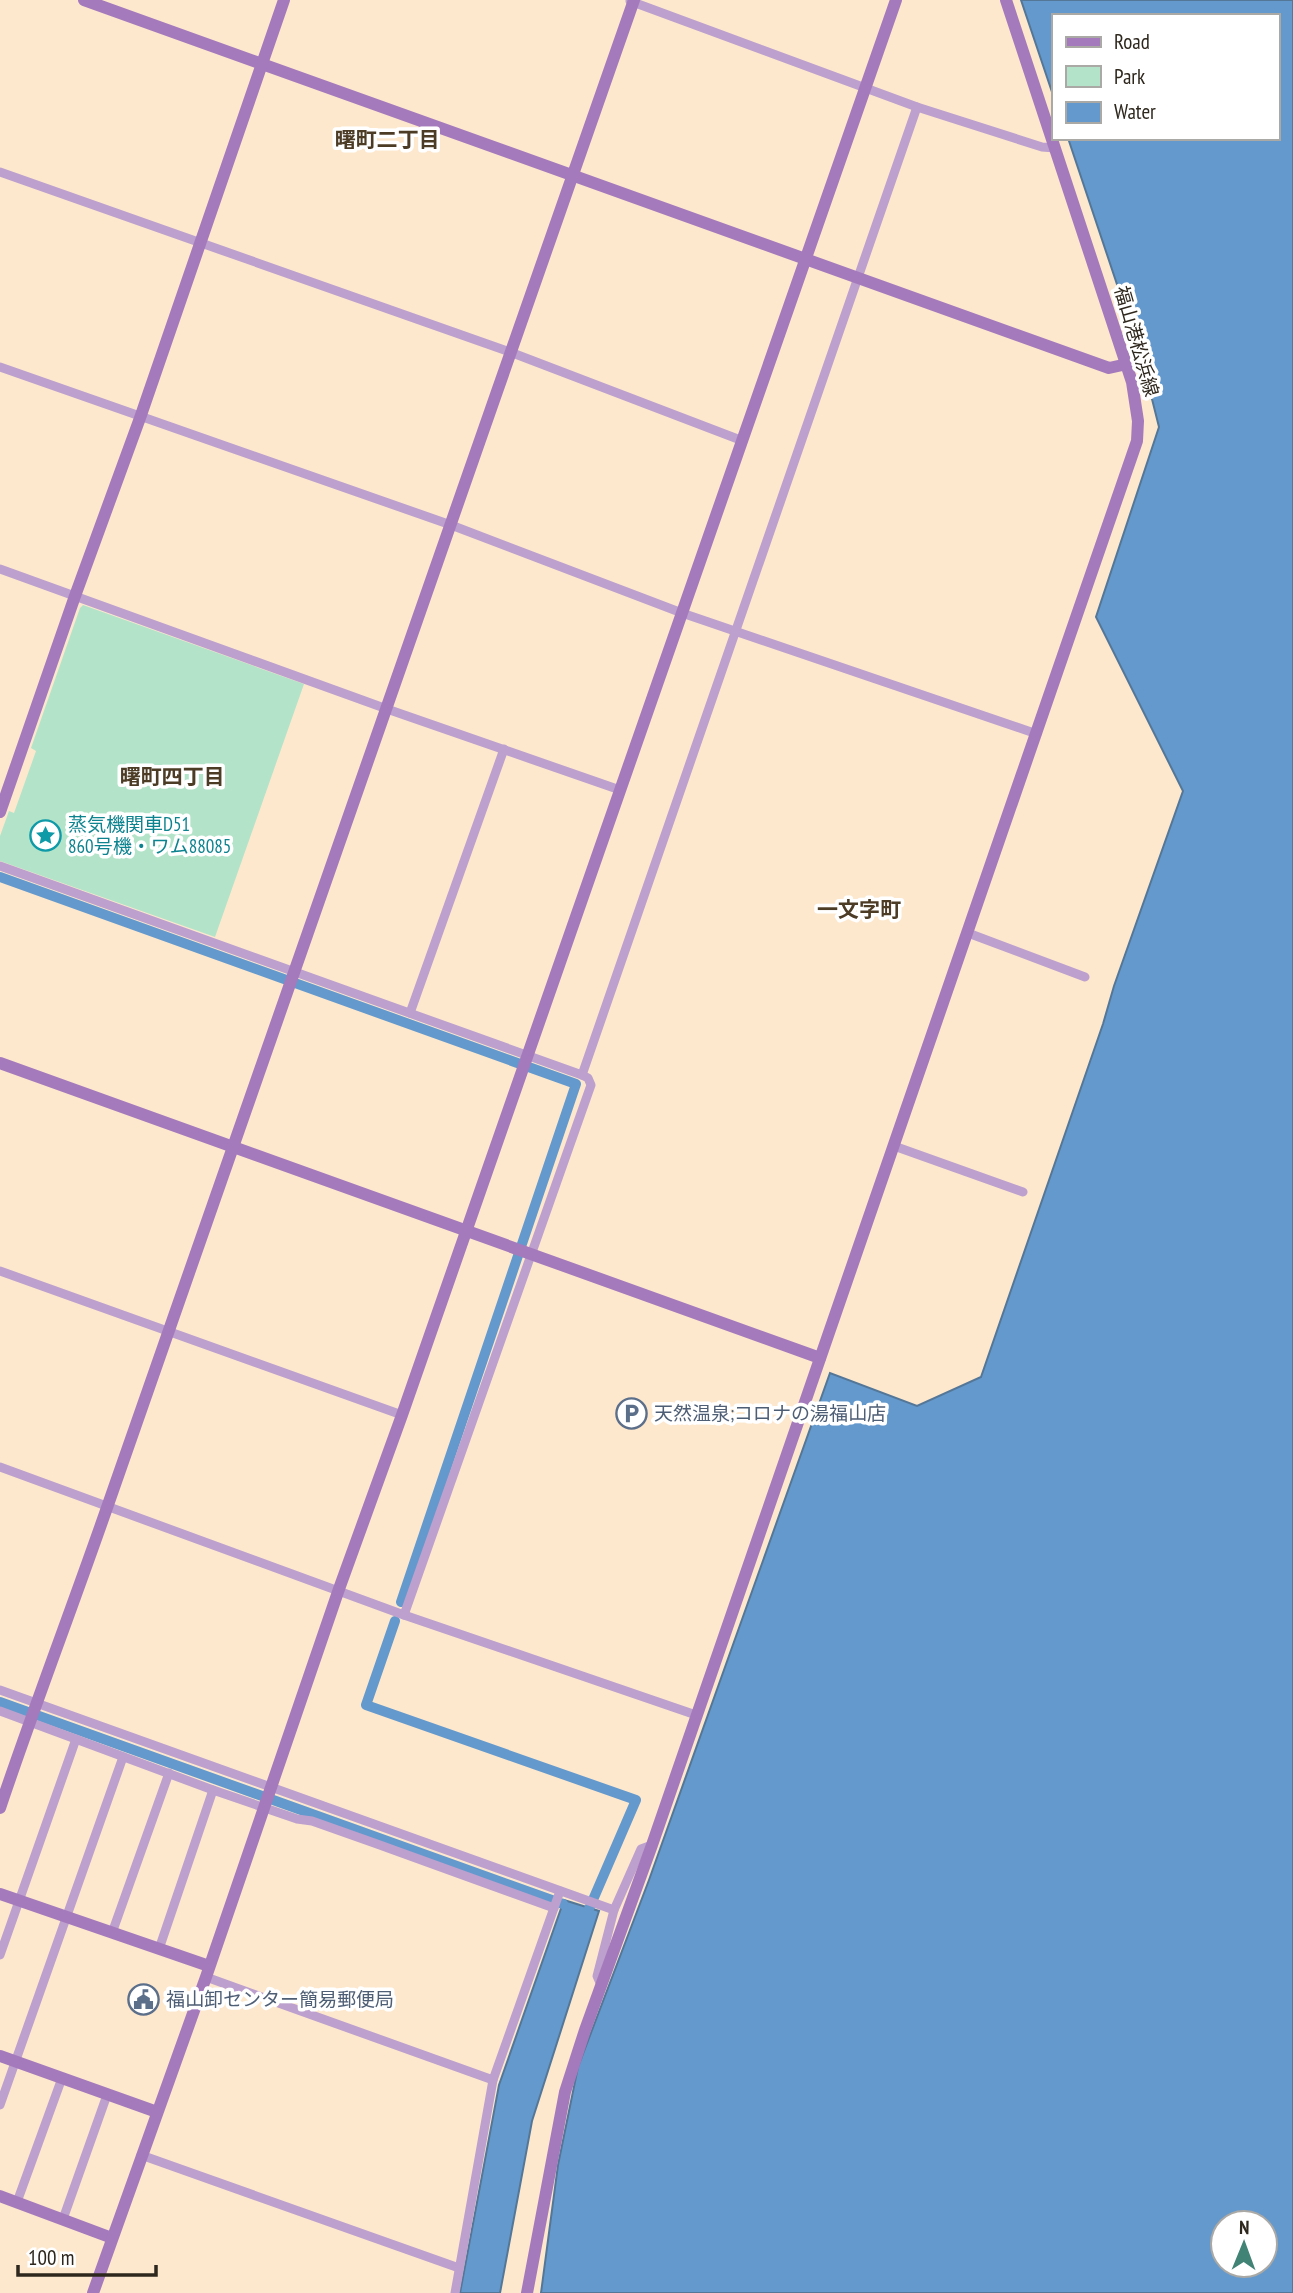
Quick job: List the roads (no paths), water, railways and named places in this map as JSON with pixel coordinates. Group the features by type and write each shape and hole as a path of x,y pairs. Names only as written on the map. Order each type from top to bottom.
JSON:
{"street":[{"path":"84,0 1109,368 1127,364"},
{"path":"0,812 285,0"},
{"path":"93,2293 896,0"},
{"name":"福山港松浜線","path":"1006,0 1052,139"},
{"path":"0,1808 387,709 632,1 917,107 1042,147 1055,148"},
{"path":"582,1075 917,107"},
{"name":"福山港松浜線","path":"527,2293 565,2092 1037,734 1136,440 1138,421 1135,395 1127,364 1052,140"},
{"path":"0,172 510,352 743,440"},
{"path":"0,367 451,525 682,613 1037,734"},
{"path":"0,569 620,790"},
{"path":"410,1013 504,749"},
{"path":"0,866 291,978 410,1013 523,1062 588,1078 591,1085 529,1253 404,1615"},
{"path":"968,933 1085,977"},
{"path":"0,1063 820,1358"},
{"path":"894,1146 1023,1192"},
{"path":"0,1271 401,1415"},
{"path":"0,1467 404,1615 696,1715"},
{"path":"0,1689 76,1739 212,1790 267,1796 364,1839 554,1907"},
{"path":"0,1712 33,1712 267,1796 614,1910"},
{"path":"0,1955 76,1739"},
{"path":"0,2105 122,1757"},
{"path":"112,1933 169,1773"},
{"path":"159,1949 212,1790"},
{"path":"601,1985 597,1976 614,1910 641,1849 652,1845"},
{"path":"455,2293 493,2080 559,1893"},
{"path":"0,1894 159,1949 207,1971 493,2080"},
{"path":"0,2056 157,2112"},
{"path":"17,2202 62,2078"},
{"path":"63,2219 107,2095"},
{"path":"142,2155 459,2268"},
{"path":"0,2196 112,2238"}],"water":[{"path":"1021,0 1293,0 1293,2293 541,2293 558,2165 578,2067 649,1880 830,1373 917,1406 981,1377 1183,791 1096,617 1159,427 1142,359 1069,140 1279,140 1279,14 1052,14 1052,92"},
{"path":"564,1900 599,1911 532,2121 500,2293 460,2293 499,2085"}],"waterway":[{"path":"0,877 576,1084 401,1602"},
{"path":"395,1621 366,1705 636,1800 589,1909"},
{"path":"0,1702 563,1904"}],"place":[{"name":"蒸気機関車D51 860号機・ワム88085","path":"45,835"},
{"name":"天然温泉;コロナの湯福山店","path":"631,1413"},
{"name":"福山卸センター簡易郵便局","path":"143,1999"}],"district":[{"name":"曙町二丁目","path":"387,139"},
{"name":"曙町四丁目","path":"172,776"},
{"name":"一文字町","path":"859,909"}]}
